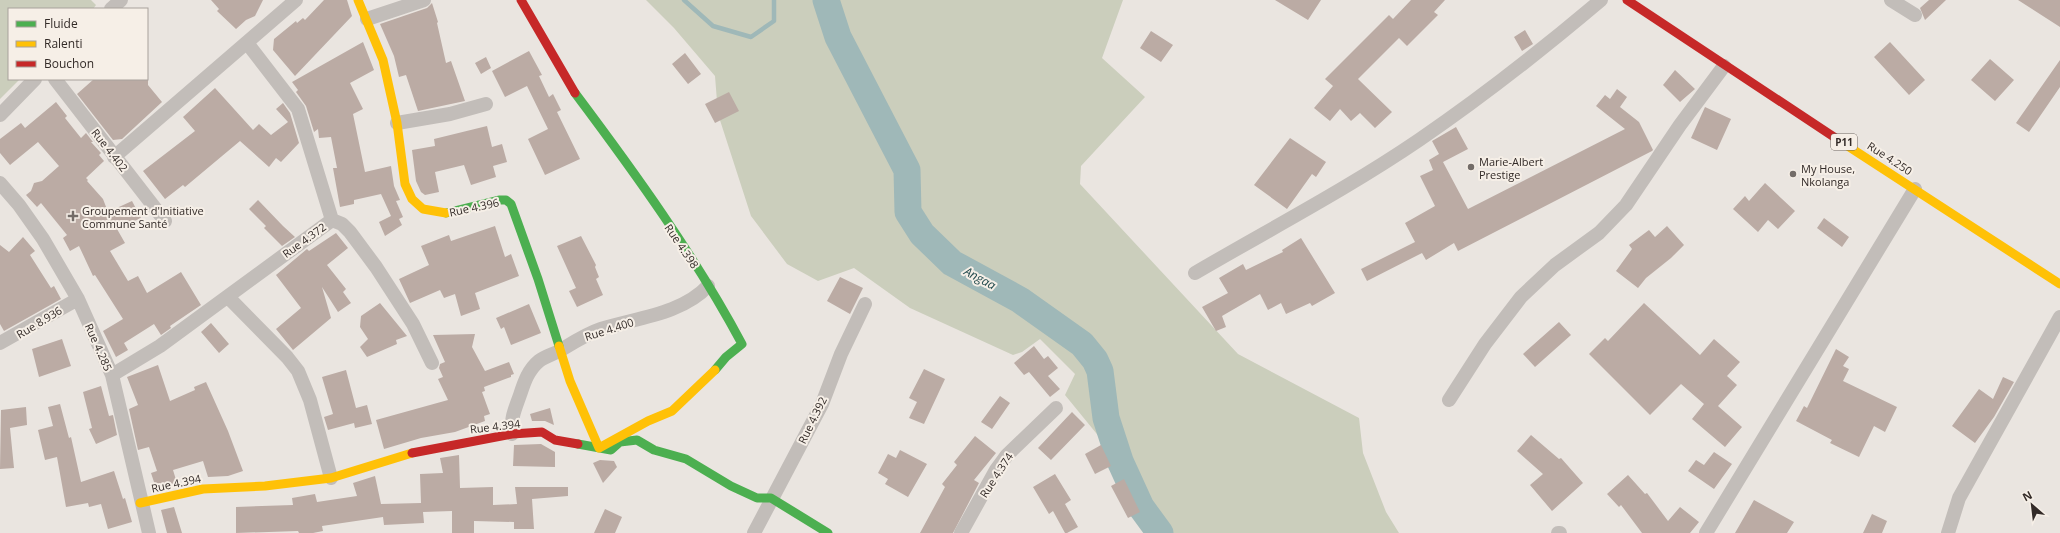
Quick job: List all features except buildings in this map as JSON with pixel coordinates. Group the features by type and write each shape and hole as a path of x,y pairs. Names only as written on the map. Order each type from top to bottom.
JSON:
{"street":[{"path":"112,8 121,0"},
{"path":"114,157 296,0"},
{"name":"Rue 4.396","path":"358,0 383,60 397,123 405,184 412,199 423,209 445,213 499,200 506,200 511,204 538,279 570,381 599,448"},
{"path":"367,19 424,0"},
{"name":"Rue 4.398","path":"521,0 572,90 629,167 708,286 741,339 742,344 726,357 707,379 672,411 648,421 599,448"},
{"path":"1195,273 1361,176 1419,140 1542,50 1601,0"},
{"path":"1891,0 1915,15"},
{"name":"Rue 4.250","path":"1633,2 1724,66 2060,284"},
{"name":"Rue 4.372","path":"112,375 160,346 332,220 298,109 247,42"},
{"path":"1449,400 1485,344 1521,297 1555,265 1599,233 1626,206 1680,125 1724,66"},
{"path":"0,115 34,80"},
{"name":"Rue 4.402","path":"56,80 165,221"},
{"path":"397,123 450,114 486,104"},
{"name":"Rue 4.285","path":"0,183 19,205 43,239 78,299 112,375 148,533"},
{"path":"1706,533 1915,189"},
{"path":"332,220 342,224 350,232 376,267 413,324 432,363"},
{"name":"Rue 4.400","path":"512,434 511,422 527,374 539,361 560,351 582,336 660,313 677,306 701,294 708,286"},
{"path":"228,297 287,357 298,371 310,400 331,478"},
{"name":"Rue 8.936","path":"0,343 78,299"},
{"name":"Rue 4.392","path":"754,533 771,498 822,404 841,354 865,304"},
{"path":"1948,533 1959,498 2060,317"},
{"name":"Rue 4.374","path":"961,533 996,470 1007,455 1056,408"},
{"name":"Rue 4.394","path":"140,503 203,489 265,486 331,478 424,449 512,434 542,432 548,434 555,440 611,450 620,442 637,440 666,455 686,459 724,482 756,498 771,498 828,533"}],"green space":[{"path":"0,0 91,0 96,5 94,8 8,8 8,80 19,80 0,99"},
{"path":"646,0 1123,0 1102,58 1145,97 1081,166 1080,184 1238,354 1359,418 1363,453 1386,512 1399,533 1144,533 1134,511 1114,455 1065,395 1075,374 1040,339 1022,352 1013,355 910,308 854,268 818,281 787,264 751,216 718,114 715,76 674,28"}],"waterway":[{"path":"684,0 713,26 751,37 774,21 774,0"},
{"name":"Angaa","path":"826,0 838,37 907,170 908,212 922,234 952,263 1020,300 1082,344 1095,360 1100,371 1106,418 1120,461 1141,507 1160,533"}],"traffic: fast":[{"path":"575,93 620,154 684,247 705,279 742,344 726,357 715,370"},
{"path":"446,213 499,200 506,200 511,204 538,279 559,346"},
{"path":"578,444 611,450 620,442 637,440 654,450 686,459 731,486 757,498 771,498 828,533"}],"traffic: slow":[{"path":"358,0 383,60 397,123 405,184 412,199 423,209 446,213"},
{"path":"1840,141 2060,284"},
{"path":"559,346 570,381 599,448 648,421 672,411 715,370"},
{"path":"140,503 203,489 265,486 331,478 412,453"}],"traffic: jam":[{"path":"521,0 575,93"},
{"path":"1627,0 1840,141"},
{"path":"412,453 512,434 542,432 555,440 578,444"}],"place":[{"name":"Marie-Albert Prestige","path":"1471,167"},
{"name":"My House, Nkolanga","path":"1793,174"},
{"name":"Groupement d'Initiative Commune Santé","path":"73,216"}]}
